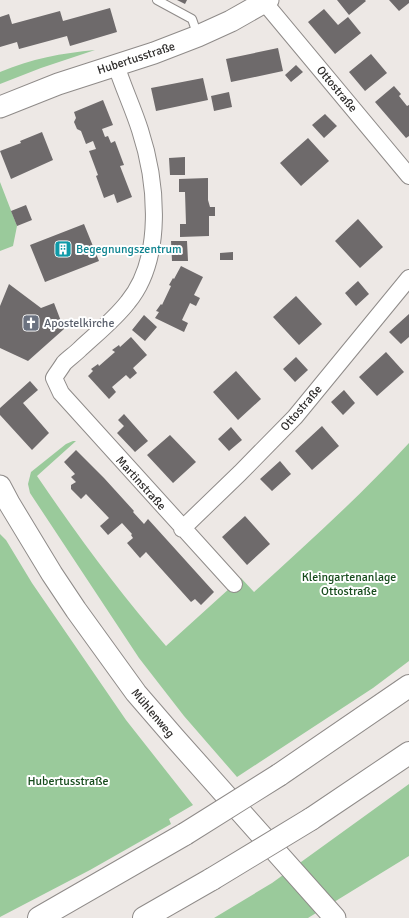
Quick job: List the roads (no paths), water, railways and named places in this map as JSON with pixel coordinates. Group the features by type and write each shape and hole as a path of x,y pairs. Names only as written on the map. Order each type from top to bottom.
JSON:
{"highway":[{"path":"39,918 185,834 279,775 409,686"},
{"path":"144,918 311,819 409,752"}],"street":[{"name":"Hubertusstraße","path":"0,107 58,84 198,36 231,21 266,1"},
{"name":"Ottostraße","path":"266,1 409,176"},
{"name":"Martinstraße","path":"116,65 140,131 151,178 153,216 151,250 138,287 128,302 65,363 54,378 61,393 182,529 234,584"},
{"name":"Ottostraße","path":"182,529 240,473 295,416 409,278"},
{"name":"Mühlenweg","path":"3,499 76,610 136,693 335,918"}],"lane":[{"path":"157,0 192,19 198,36"}],"place":[{"name":"Begegnungszentrum","path":"63,249"},
{"name":"Apostelkirche","path":"31,323"}],"park label":[{"name":"Kleingartenanlage Ottostraße","path":"349,584"}]}
